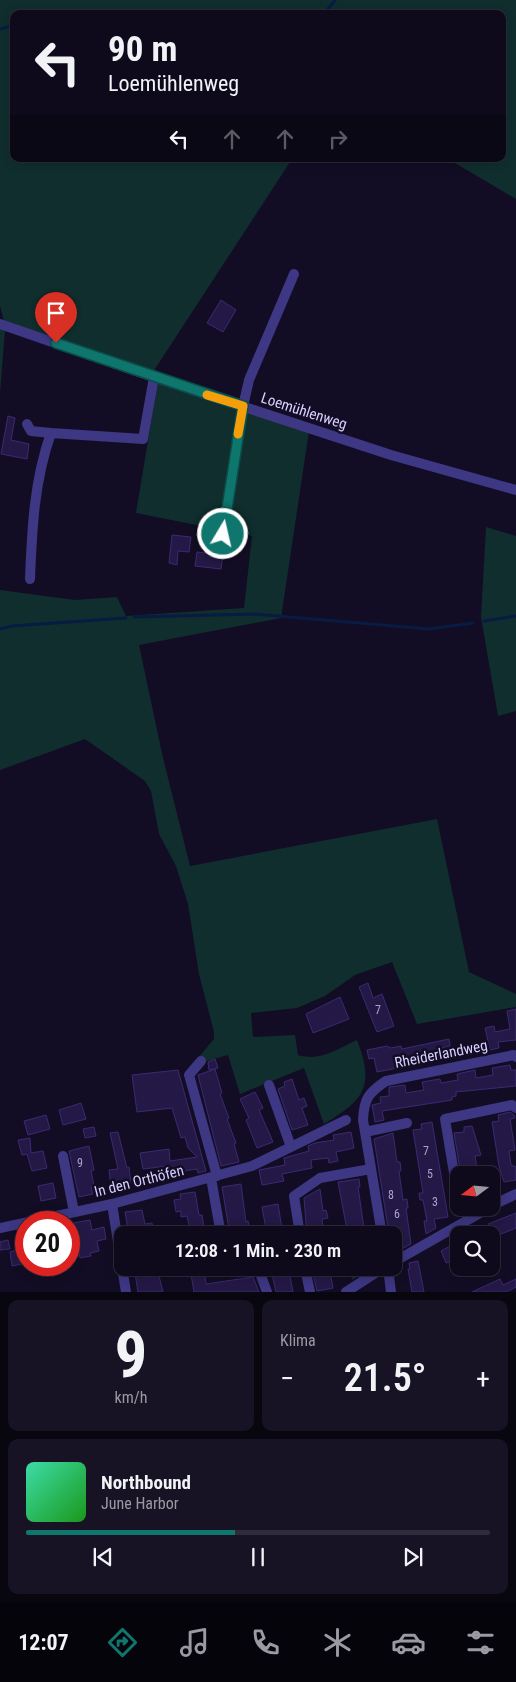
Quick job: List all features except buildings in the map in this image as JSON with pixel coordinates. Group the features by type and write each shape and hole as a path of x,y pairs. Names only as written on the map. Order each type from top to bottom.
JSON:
{"street":[{"path":"223,534 243,406 249,380 294,274"},
{"name":"Loemühlenweg","path":"0,324 391,455 516,490"},
{"path":"27,424 31,431 143,438 154,377"},
{"path":"30,579 33,508 43,456 51,433"},
{"name":"Rheiderlandweg","path":"380,1226 365,1132 364,1101 374,1088 386,1081 514,1055 516,1057"},
{"path":"201,1061 189,1075 214,1177 220,1226"},
{"path":"269,1085 291,1147"},
{"path":"453,1166 445,1119 512,1105 516,1108"},
{"name":"In den Orthöfen","path":"79,1211 112,1204 252,1166 346,1120"},
{"path":"365,1132 407,1123"},
{"path":"63,1156 74,1211"},
{"path":"299,1226 294,1196 320,1178 371,1169"},
{"path":"500,1202 516,1194"},
{"path":"112,1204 126,1292"},
{"path":"463,1216 464,1220"},
{"path":"402,1256 472,1216"},
{"name":"In den Orthöfen","path":"0,1228 15,1225"},
{"path":"261,1276 267,1292"},
{"path":"307,1276 310,1292"},
{"path":"346,1292 371,1276"},
{"path":"389,1276 391,1292"}],"green space":[{"path":"0,0 516,0 516,199 455,163 506,162 506,10 10,10 10,162 290,162 153,372 4,321 0,306"},
{"path":"0,328 5,329 0,394"},
{"path":"158,381 309,431 281,618 139,645 163,758 190,866 437,819 469,972 516,994 516,1007 417,1024 392,962 355,975 325,996 297,1008 251,1013 253,1037 295,1035 298,1055 306,1057 321,1056 357,1040 365,1070 365,1081 362,1091 349,1107 324,1124 304,1068 240,1094 228,1055 192,1065 214,1039 214,1032 199,974 188,904 176,866 159,834 151,791 145,781 85,739 0,770 0,590 75,600 117,597 126,616 244,608 252,536 136,513"},
{"path":"486,527 516,536 516,711 498,716 481,617"}],"waterway":[{"path":"327,10 335,0"},
{"path":"0,29 10,26"},
{"path":"134,617 254,614 429,629 473,623"},
{"path":"484,621 516,616"},
{"path":"0,629 12,626 126,618"}],"slow traffic":[{"path":"207,395 243,406 238,434"}],"route":[{"path":"56,343 243,406 223,534"}]}
